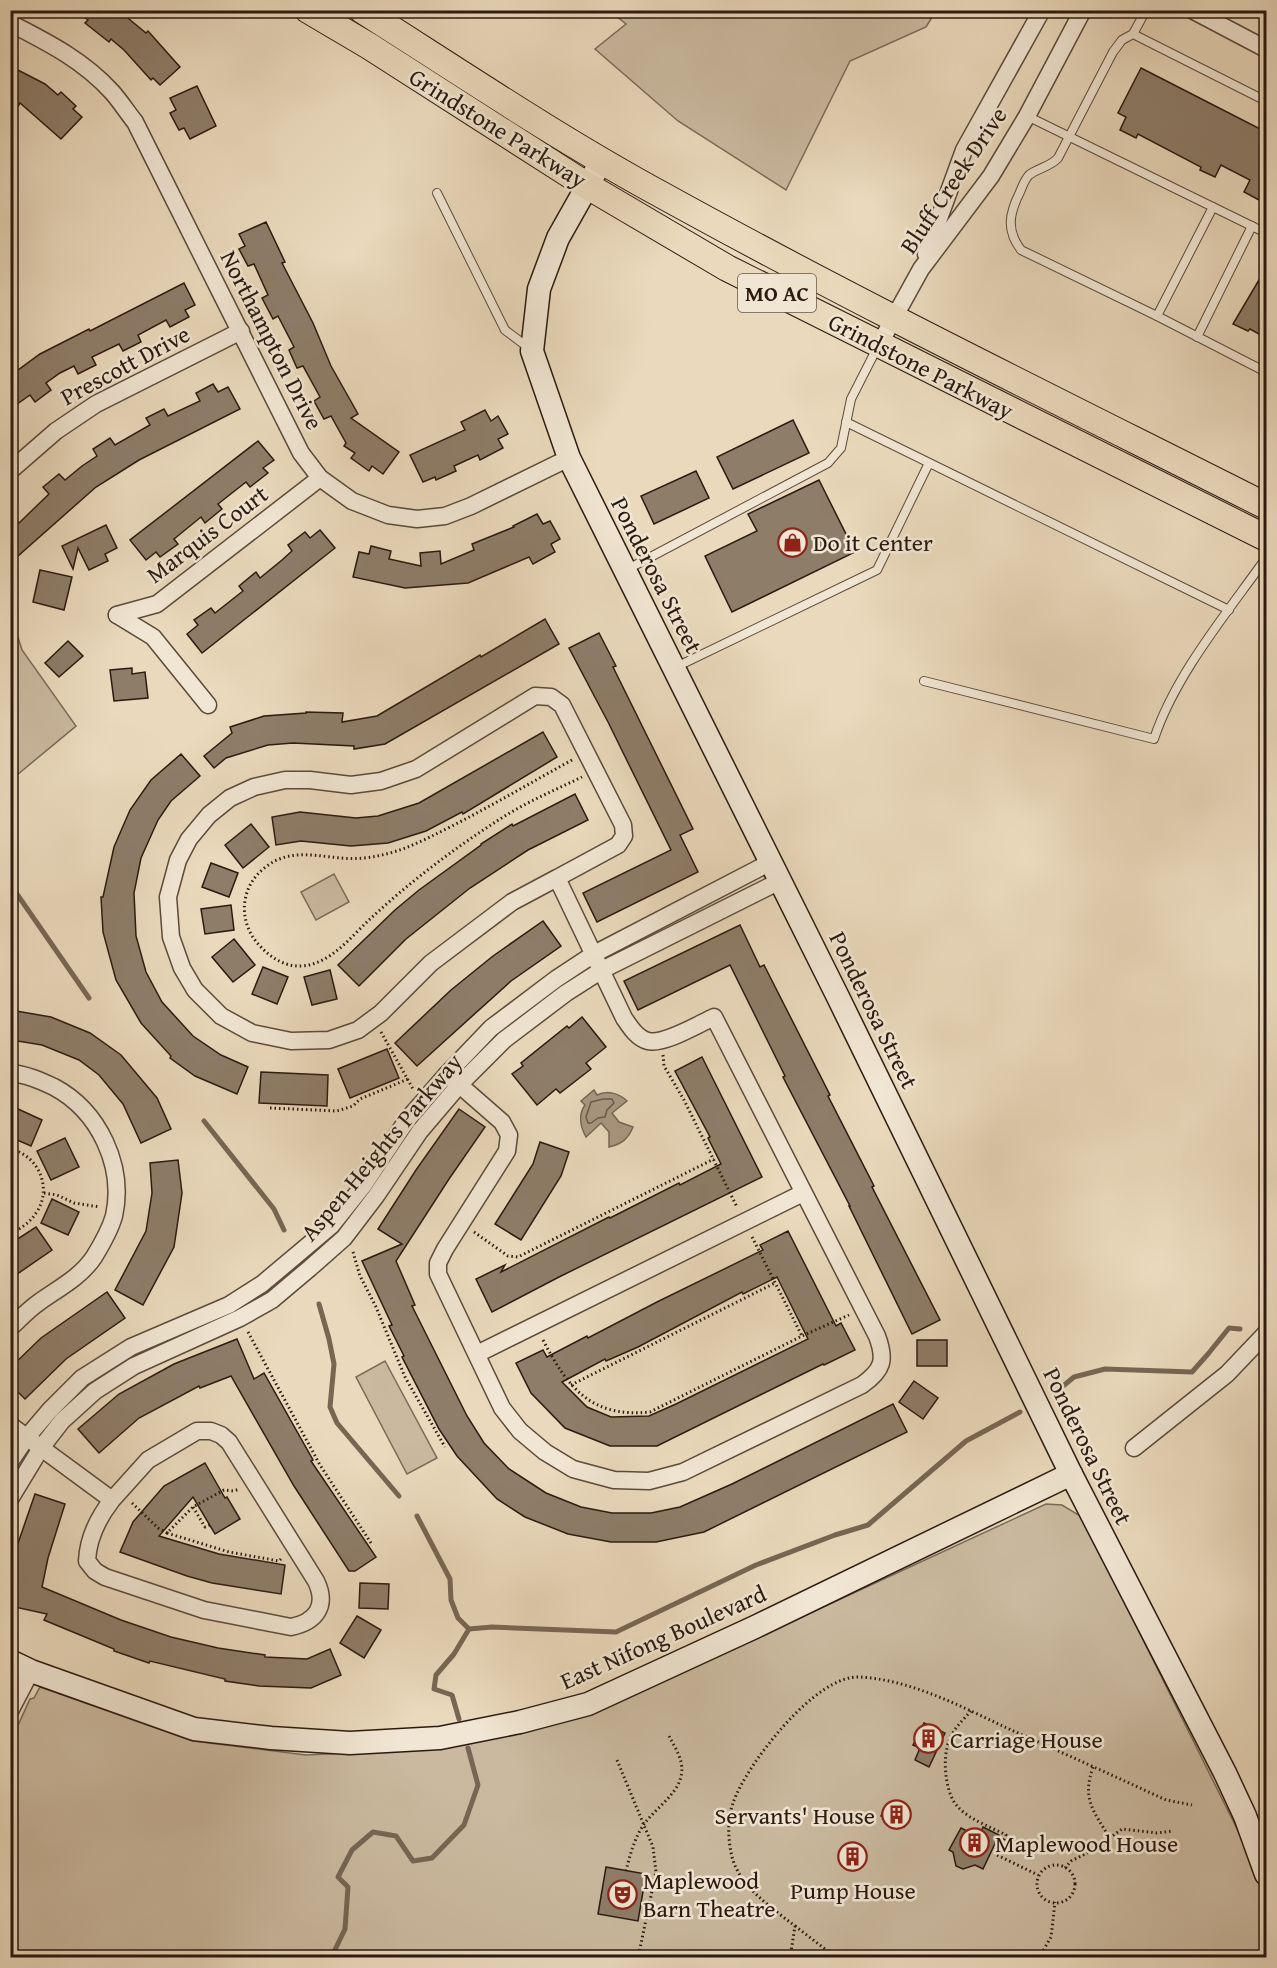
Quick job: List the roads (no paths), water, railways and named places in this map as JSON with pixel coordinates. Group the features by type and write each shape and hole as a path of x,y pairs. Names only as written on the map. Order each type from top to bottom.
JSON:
{"main road":[{"name":"Grindstone Parkway","path":"308,10 369,46 586,185 727,268 1266,538"},
{"name":"Grindstone Parkway","path":"362,10 661,195 894,318 1266,507"}],"street":[{"path":"921,269 964,150 1042,10"},
{"name":"Bluff Creek Drive","path":"879,345 921,269 991,176 1027,116 1083,10"},
{"path":"1192,10 1266,49"},
{"name":"Northampton Drive","path":"10,22 55,45 86,67 112,92 135,122 301,453 320,478 352,501 388,516 417,519 445,516 471,506 569,458"},
{"name":"Ponderosa Street","path":"602,160 558,238 539,289 532,351 569,458 776,871 1071,1474 1225,1773 1245,1816 1266,1874"},
{"name":"Prescott Drive","path":"10,471 56,431 96,404 241,331"},
{"name":"Marquis Court","path":"208,705 153,637 117,615 157,604 320,478"},
{"path":"535,696 551,697 562,705 623,825 624,836 618,845 557,878 512,902 440,956 373,1019 358,1030 329,1040 291,1041 252,1033 221,1016 195,990 182,968 171,937 168,897 178,860 189,838 209,815 230,798 254,787 285,780 310,780 351,785 381,781 416,769 535,696"},
{"name":"Aspen Heights Parkway","path":"10,1499 41,1448 62,1421 95,1392 134,1366 240,1318 272,1300 344,1238 376,1196 453,1079 491,1028 556,979 594,954 683,908 776,871"},
{"name":"Aspen Heights Parkway","path":"10,1462 50,1410 82,1378 131,1347 229,1305 262,1284 331,1226 363,1186 407,1120 421,1104 453,1079 566,993 602,970 691,924 776,871"},
{"path":"453,1079 502,1122 509,1135 507,1151 438,1263 438,1274 502,1408 520,1431 545,1452 573,1469 614,1480 649,1481 683,1472 862,1385 874,1376 881,1364 882,1350 863,1308 714,1017 662,1041 647,1041 632,1030 624,1018 557,878"},
{"path":"10,1073 40,1080 64,1093 90,1115 107,1145 114,1170 116,1195 114,1216 105,1239 85,1268 79,1275 35,1305 10,1328"},
{"path":"477,1354 803,1193"},
{"path":"1134,1448 1227,1374 1266,1333"},
{"path":"10,1425 41,1448 116,1495"},
{"path":"197,1431 211,1431 221,1435 229,1442 321,1592 320,1604 314,1617 304,1624 291,1627 204,1611 105,1577 95,1571 87,1561 88,1545 101,1515 116,1495 148,1460 197,1431"},
{"name":"East Nifong Boulevard","path":"21,1666 194,1730 350,1743 451,1736 520,1722 588,1704 755,1627 1071,1474"},
{"path":"10,1711 21,1666"}],"lane":[{"path":"1146,10 1133,34 1122,40 1113,52 1070,137 1054,163 1027,177 1013,206 1010,225 1013,239 1021,250 1034,257 1158,316 1266,372"},
{"path":"1133,34 1266,101"},
{"path":"1027,116 1266,233"},
{"path":"437,193 505,330 532,351"},
{"path":"1158,316 1213,207"},
{"path":"1197,337 1252,226"},
{"path":"625,570 828,463 841,448 851,399 879,345"},
{"path":"846,423 1229,610"},
{"path":"674,669 878,570 929,463"},
{"path":"924,681 1154,739 1162,715 1198,655 1266,558"}],"water":[{"path":"594,1090 597,1095 613,1093 627,1101 612,1113 619,1122 633,1127 627,1138 618,1144 609,1147 609,1132 601,1123 586,1137 584,1133 581,1117 585,1105 581,1101"}],"waterway":[{"path":"10,884 89,998"},
{"path":"204,1121 274,1209 284,1230"},
{"path":"319,1304 334,1364 330,1407 337,1423 399,1496"},
{"path":"1057,1391 1074,1377 1105,1369 1192,1372 1229,1328 1240,1329"},
{"path":"459,1719 452,1695 434,1689 436,1675 454,1654 469,1629 492,1627 616,1632 756,1565 868,1525 966,1441 1020,1412"},
{"path":"417,1516 450,1579 451,1600 458,1618 469,1629"},
{"path":"331,1958 345,1929 348,1887 338,1877 352,1850 373,1832 396,1836 413,1861 432,1858 464,1825 478,1785 468,1748"}],"place":[{"name":"Do it Center","path":"792,542"},
{"name":"Carriage House","path":"929,1739"},
{"name":"Servants' House","path":"896,1815"},
{"name":"Maplewood House","path":"974,1843"},
{"name":"Pump House","path":"853,1857"},
{"name":"Maplewood Barn Theatre","path":"622,1894"}]}
